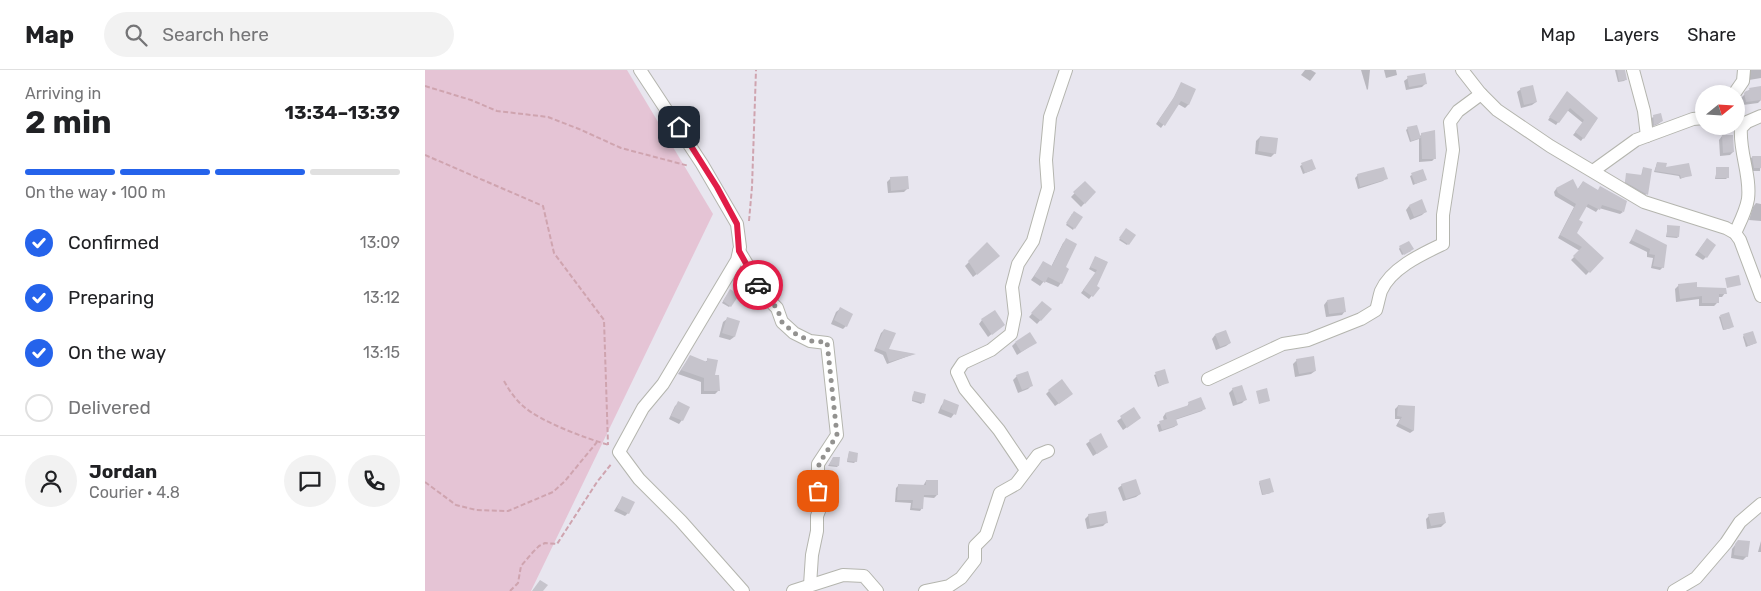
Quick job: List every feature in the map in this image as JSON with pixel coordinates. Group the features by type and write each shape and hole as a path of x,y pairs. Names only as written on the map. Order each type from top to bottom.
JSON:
{"street":[{"path":"641,70 702,164 737,224 739,245 737,260 663,384 613,449 644,485 681,521 743,591"},
{"path":"1026,470 999,430 965,389 957,372 963,363 991,350 1011,334 1015,314 1012,287 1018,264 1033,241 1048,188 1046,160 1049,117 1066,70"},
{"path":"1462,70 1481,94 1497,110 1593,172 1644,202 1727,228 1735,233 1740,240 1761,296"},
{"path":"1633,70 1647,136"},
{"path":"1740,85 1743,81 1744,70"},
{"path":"1208,379 1283,344 1308,340 1361,319 1376,310 1381,289 1400,268 1443,244 1443,215 1453,150 1450,122 1457,111 1481,94"},
{"path":"1745,123 1761,116"},
{"path":"1593,172 1629,145 1647,136 1695,119"},
{"path":"1735,233 1743,217 1748,200 1748,182 1739,135"},
{"path":"739,245 762,293 777,308 782,322 794,333 810,341 827,342 837,435 819,464 818,491 821,506 817,516 817,532 812,555 810,586"},
{"path":"925,591 949,586 961,578 975,560 975,546 985,535 1000,493 1016,484 1038,455 1048,451"},
{"path":"1674,591 1695,578 1726,543 1740,522 1761,504"},
{"path":"793,591 843,575 864,576 877,591"}],"path":[{"path":"739,245 751,219 756,70"},
{"path":"425,86 471,100 497,111 547,118 579,129 621,148 659,159 689,166 702,164"},
{"path":"425,155 543,206 554,254 604,320 613,449 557,544 545,543 539,546 521,566 518,582 510,591"},
{"path":"504,381 510,392 524,407 549,422 613,449"},
{"path":"425,482 456,506 476,510 507,510 553,492 565,481 597,442"}],"shaded area":[{"path":"425,70 627,70 713,214 531,591 425,591"}],"building":[{"path":"1617,70 1625,70 1627,80 1619,81"},
{"path":"1425,73 1427,84 1409,87 1407,76"},
{"path":"1181,82 1196,89 1189,105 1181,101 1165,126 1158,121 1174,97"},
{"path":"1533,85 1537,102 1524,105 1520,88"},
{"path":"1761,86 1761,100 1746,102 1745,92 1750,90 1749,88"},
{"path":"1567,91 1598,118 1584,139 1575,132 1584,120 1570,108 1559,123 1549,117"},
{"path":"1661,113 1663,121 1654,125 1653,115"},
{"path":"1417,125 1421,138 1411,141 1407,127"},
{"path":"1435,130 1436,159 1422,159 1421,133"},
{"path":"1722,135 1733,135 1734,152 1723,153"},
{"path":"1260,136 1278,138 1276,154 1258,151"},
{"path":"1752,156 1761,156 1761,168 1754,168"},
{"path":"1312,159 1316,169 1305,173 1301,163"},
{"path":"1657,162 1667,163 1666,167 1689,163 1692,176 1681,178 1680,175 1655,171"},
{"path":"1384,167 1388,179 1360,187 1357,174"},
{"path":"1643,167 1652,169 1648,195 1625,182 1626,173 1642,175"},
{"path":"1716,167 1729,167 1729,178 1716,178"},
{"path":"1423,169 1427,180 1415,184 1411,173"},
{"path":"908,176 909,189 891,191 890,177"},
{"path":"1573,179 1578,189 1583,181 1598,190 1600,186 1627,201 1624,212 1602,205 1600,210 1588,204 1579,220 1583,222 1577,233 1604,258 1590,273 1573,256 1582,247 1560,235 1576,204 1558,193 1556,188"},
{"path":"1085,181 1096,192 1085,204 1073,192"},
{"path":"1422,199 1427,212 1414,217 1409,205"},
{"path":"1074,211 1083,217 1075,229 1066,223"},
{"path":"1667,225 1680,226 1679,237 1667,236"},
{"path":"1126,228 1136,235 1129,245 1119,238"},
{"path":"1636,229 1667,245 1664,268 1653,266 1655,255 1649,254 1650,249 1631,240"},
{"path":"1066,238 1077,244 1066,267 1069,269 1062,284 1048,277 1045,283 1034,276 1043,261 1052,266"},
{"path":"1707,238 1716,245 1707,258 1698,251"},
{"path":"1409,241 1414,249 1404,255 1399,246"},
{"path":"987,242 1000,256 977,275 968,261"},
{"path":"1095,256 1108,262 1097,286 1100,288 1093,297 1083,290 1097,270 1090,267"},
{"path":"1739,275 1741,285 1727,288 1725,278"},
{"path":"1697,282 1697,287 1726,288 1727,294 1719,294 1719,303 1702,303 1702,296 1680,299 1678,284"},
{"path":"730,289 739,295 731,307 723,301"},
{"path":"1344,297 1346,312 1329,314 1327,300"},
{"path":"1042,301 1052,309 1041,321 1031,313"},
{"path":"840,307 853,314 847,327 834,320"},
{"path":"995,310 1005,325 992,335 981,319"},
{"path":"1729,312 1734,327 1724,330 1720,315"},
{"path":"727,317 740,321 735,337 722,333"},
{"path":"884,329 896,333 889,349 916,354 889,362 886,352 876,348"},
{"path":"1226,330 1231,343 1220,347 1215,334"},
{"path":"1753,331 1757,343 1748,346 1743,334"},
{"path":"1030,332 1037,343 1021,352 1015,342"},
{"path":"690,355 707,362 707,358 718,360 715,375 719,375 720,391 704,391 704,378 681,370"},
{"path":"1314,356 1316,371 1299,374 1296,359"},
{"path":"1165,369 1169,383 1159,386 1155,372"},
{"path":"1028,371 1033,386 1022,390 1016,375"},
{"path":"1062,379 1073,394 1059,404 1048,390"},
{"path":"1242,385 1247,400 1237,403 1232,388"},
{"path":"1267,388 1270,401 1259,404 1256,391"},
{"path":"914,391 926,394 924,403 912,400"},
{"path":"1201,397 1206,409 1176,419 1178,425 1162,430 1159,421 1167,419 1165,413 1189,405 1188,402"},
{"path":"944,399 959,405 956,415 941,409"},
{"path":"678,401 690,407 683,421 671,416"},
{"path":"1398,405 1415,406 1414,431 1398,423 1402,417 1397,416"},
{"path":"1134,407 1141,418 1127,428 1120,416"},
{"path":"1101,433 1108,447 1097,454 1089,440"},
{"path":"849,451 858,453 857,462 847,461"},
{"path":"833,457 840,457 839,466 829,465"},
{"path":"1270,478 1274,492 1263,495 1259,481"},
{"path":"1136,479 1141,494 1126,499 1121,484"},
{"path":"926,480 938,480 938,495 924,495 923,509 912,508 913,500 897,500 898,484 926,485"},
{"path":"622,496 635,502 629,514 617,508"},
{"path":"1106,511 1108,523 1090,526 1088,514"},
{"path":"1444,512 1446,523 1431,526 1428,514"},
{"path":"1738,540 1750,541 1748,557 1734,555 1735,544"},
{"path":"540,580 548,585 543,591 532,591"}],"way so far":[{"path":"758,285 762,293 777,308 782,322 794,333 810,341 827,342 837,435 819,464 818,491"}],"route":[{"path":"679,127 717,187 737,224 739,251 758,285"}]}
